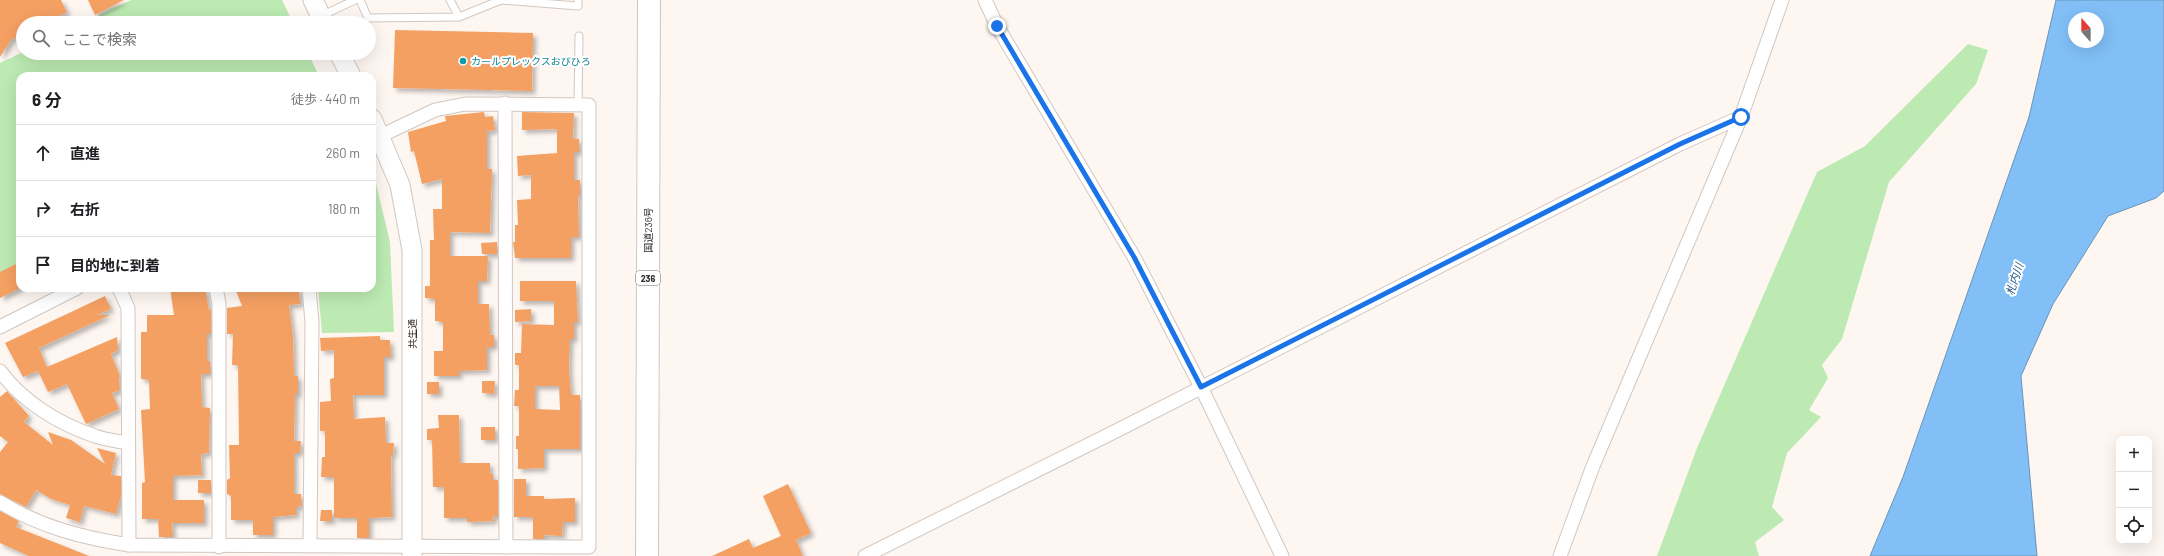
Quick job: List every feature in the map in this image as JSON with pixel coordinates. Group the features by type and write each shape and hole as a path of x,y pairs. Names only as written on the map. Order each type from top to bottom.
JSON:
{"highway":[{"name":"国道236号","path":"647,556 648,0"}],"street":[{"path":"986,0 997,26 1134,257 1201,387 1282,556"},
{"path":"1560,556 1593,466 1741,117 1782,0"},
{"path":"343,60 349,72"},
{"path":"505,103 506,547"},
{"path":"0,502 39,522 84,538 129,545 195,551 219,546 310,545 412,551 506,547 589,547 589,105 505,103 465,104 435,110 376,138"},
{"path":"865,556 1114,432 1673,147 1741,117"},
{"name":"共生通","path":"376,138 400,185 412,250 412,551"},
{"path":"0,327 69,292"},
{"path":"121,292 128,308 129,545"},
{"path":"217,292 219,304 219,546"},
{"path":"309,292 312,322 310,545"},
{"path":"0,371 15,388 56,420 96,437 128,443"}],"lane":[{"path":"319,13 355,0"},
{"path":"360,0 367,16"},
{"path":"450,0 459,17"},
{"path":"376,18 459,17 501,0 561,2 578,6 578,0"},
{"path":"578,105 579,36"}],"green space":[{"path":"131,0 282,0 290,16 98,16"},
{"path":"1968,44 1988,50 1976,84 1889,182 1842,339 1822,365 1828,378 1809,410 1821,417 1787,453 1772,507 1784,520 1755,542 1759,556 1657,556 1697,448 1817,172 1865,146"},
{"path":"16,55 16,60 311,60 317,72 16,72 16,290 0,298 0,63"},
{"path":"376,184 390,242 394,332 322,333 318,292 376,292"}],"water":[{"name":"札内川","path":"2056,0 2164,0 2164,191 2156,198 2108,216 2053,304 2021,376 2037,556 1870,556 1903,477 2029,117"}],"building":[{"path":"0,0 61,0 67,12 59,16 16,16 16,38 11,40 0,57"},
{"path":"88,0 124,0 95,15"},
{"name":"カールプレックスおびひろ","path":"395,30 533,33 532,91 393,88"},
{"path":"484,112 485,117 493,116 495,130 487,131 487,169 492,169 490,233 450,232 450,256 488,256 487,281 478,281 478,304 489,304 490,335 494,335 494,347 487,347 487,370 459,371 459,376 434,376 434,351 443,351 443,322 435,321 435,299 425,298 425,286 430,286 430,240 434,240 433,209 442,209 442,179 422,184 414,151 411,152 408,132 446,121 445,116"},
{"path":"522,112 574,113 573,139 579,139 579,152 574,152 574,180 580,180 580,195 578,195 579,237 571,237 571,258 515,258 513,242 515,242 515,225 518,225 517,200 531,199 531,175 518,176 517,156 557,153 557,129 522,130"},
{"path":"497,242 497,254 482,254 481,243"},
{"path":"16,264 16,290 0,298 0,272"},
{"path":"520,281 576,281 578,322 574,322 574,339 570,339 569,369 571,395 580,395 580,449 544,449 544,468 518,469 518,449 516,449 516,436 519,436 519,406 514,406 515,390 519,390 519,365 515,365 515,353 521,353 522,324 554,325 554,301 520,301","holes":["535,386 559,386 560,410 535,409"]},
{"path":"171,292 206,292 209,310 211,309 211,334 207,334 207,361 210,361 210,374 201,374 202,407 210,408 209,453 201,454 202,475 173,476 173,500 204,500 204,523 172,523 173,537 159,537 158,519 142,519 142,483 145,482 141,410 150,409 149,380 141,379 141,332 147,332 147,315 174,315"},
{"path":"237,292 299,292 300,304 289,305 293,337 294,376 298,376 298,394 295,394 294,441 301,441 300,453 294,453 294,494 301,494 302,506 296,507 296,515 273,517 273,535 253,535 253,520 231,520 231,496 227,494 227,480 230,478 229,445 239,445 238,365 232,365 233,334 227,334 227,308 242,306"},
{"path":"105,296 111,309 97,315 110,315 39,348 47,367 117,337 118,350 111,354 120,376 120,390 112,393 119,409 86,424 67,384 48,392 38,371 23,377 5,343"},
{"path":"531,309 531,321 515,322 515,310"},
{"path":"380,336 380,340 390,340 391,357 384,357 384,395 353,395 354,419 385,417 386,443 394,443 393,455 391,455 392,517 369,518 369,538 357,538 357,518 334,518 334,477 321,477 322,457 325,457 325,431 320,431 320,402 331,401 330,379 334,378 334,350 321,351 320,338"},
{"path":"482,381 495,381 494,394 482,393"},
{"path":"427,382 439,382 439,394 427,394"},
{"path":"7,391 29,416 24,422 53,445 48,432 71,440 105,464 97,448 116,453 111,475 121,476 121,496 116,514 84,506 80,522 66,518 70,505 51,499 36,490 26,507 0,494 0,452 8,442 0,436 0,397"},
{"path":"438,415 459,415 460,463 490,463 490,474 493,474 493,480 498,480 498,516 493,516 494,521 467,522 467,518 444,518 444,487 433,487 432,440 427,440 427,429 439,428"},
{"path":"481,427 495,427 495,440 481,440"},
{"path":"514,479 526,479 526,496 544,496 544,499 575,498 575,522 563,522 562,536 544,535 544,539 533,539 533,517 514,517"},
{"path":"198,480 211,480 211,493 198,493"},
{"path":"788,484 811,533 796,540 803,556 712,556 749,539 753,548 781,536 763,496"},
{"path":"321,510 332,510 332,521 320,521"},
{"path":"0,511 19,521 16,527 89,556 29,556 0,543"}],"place":[{"name":"カールプレックスおびひろ","path":"463,61"}],"route":[{"path":"997,26 1134,257 1201,387 1680,144 1741,117"}]}
